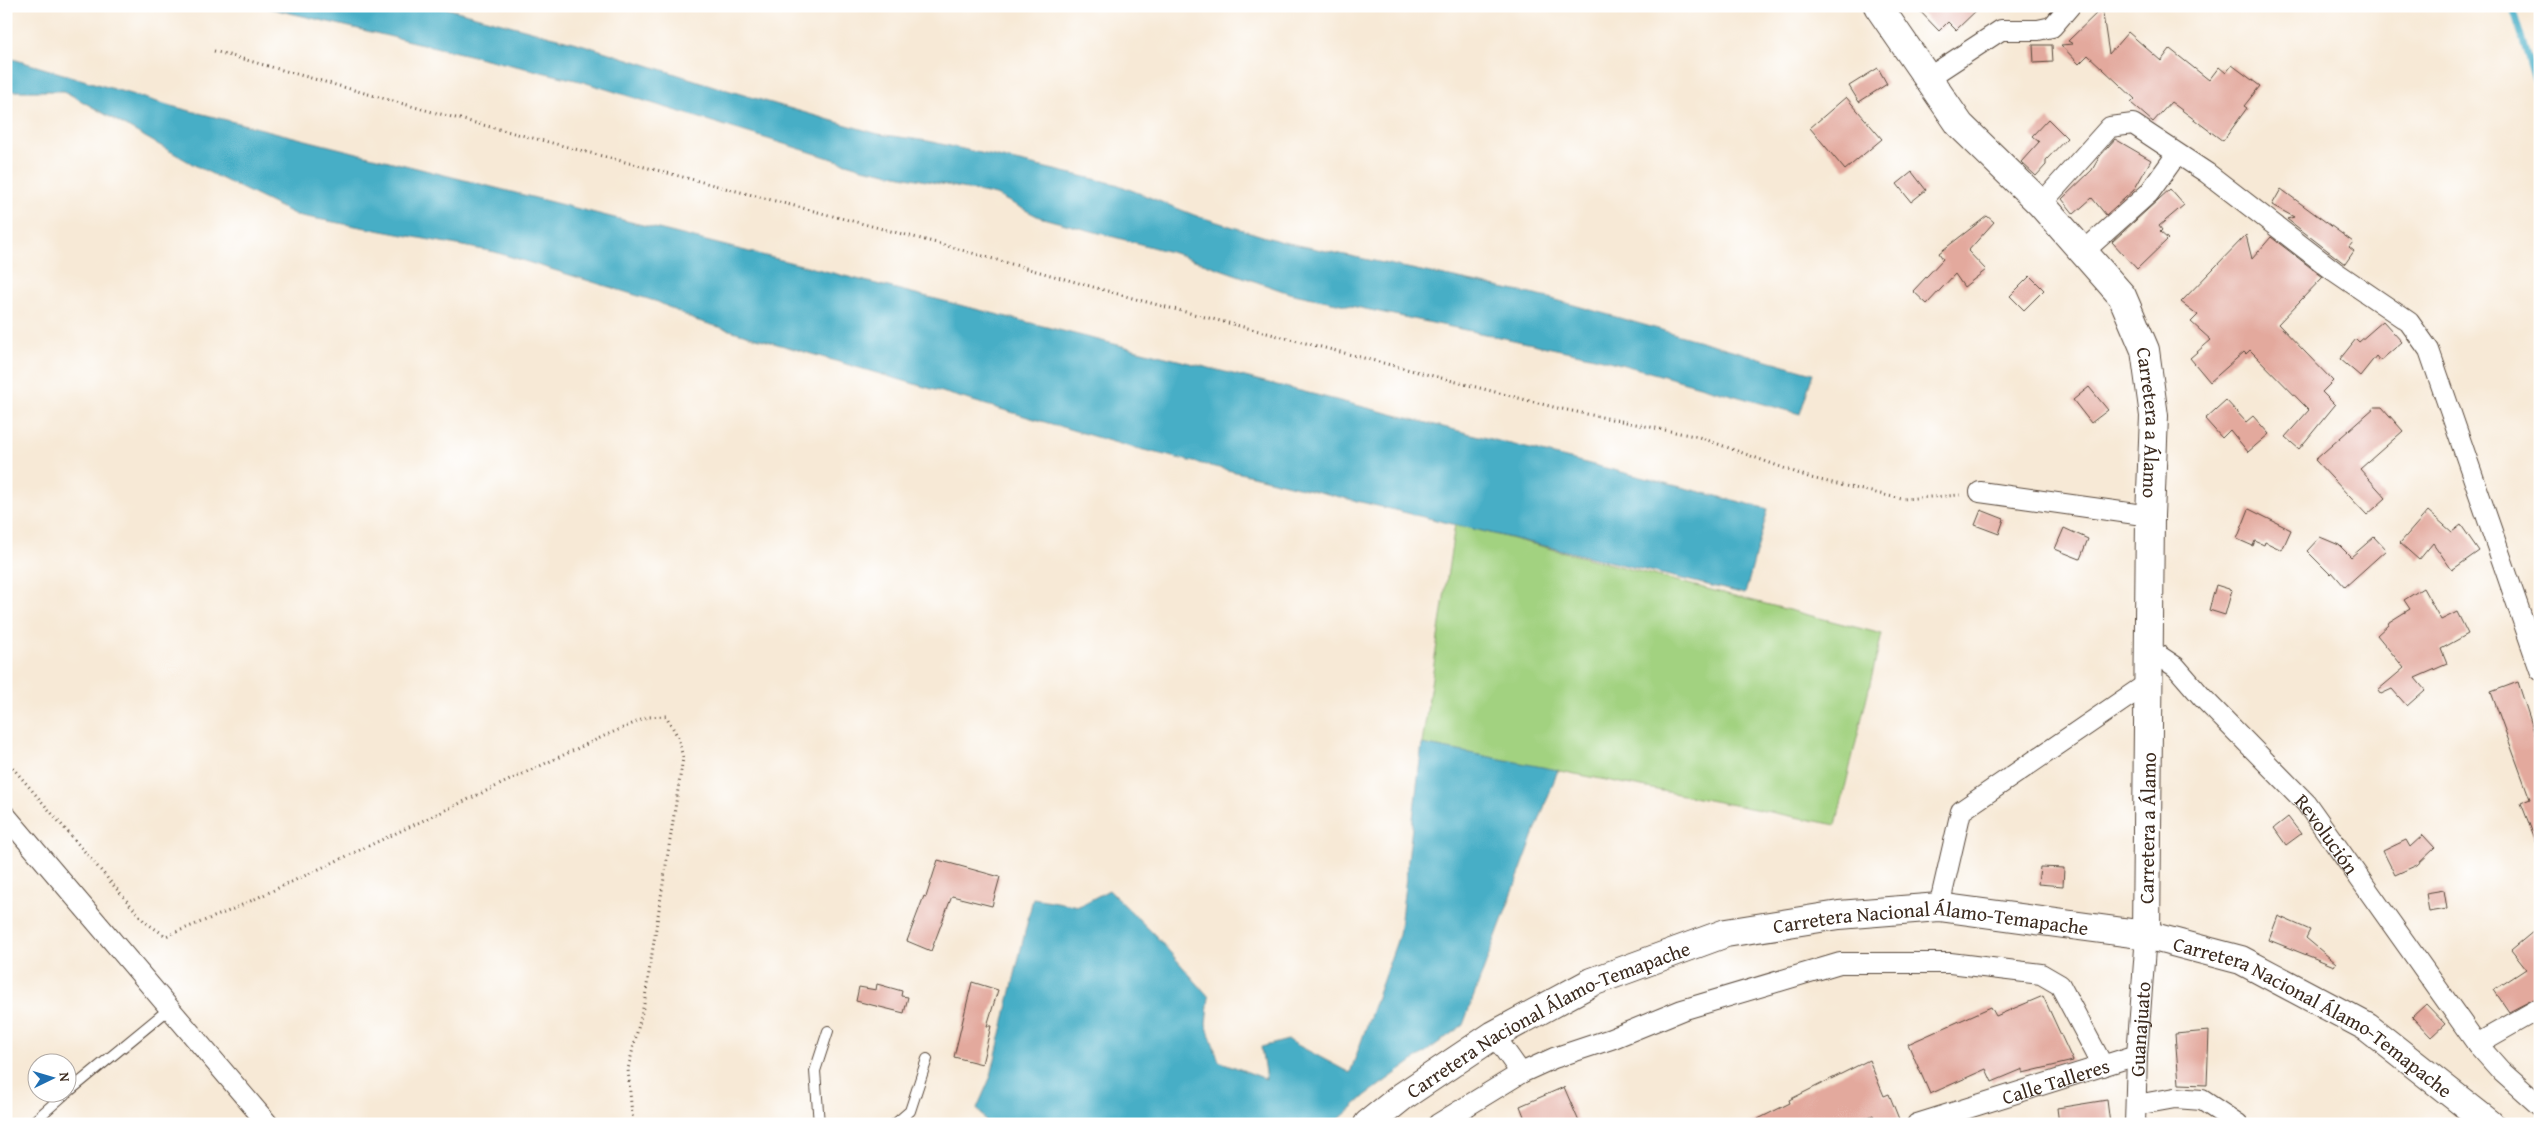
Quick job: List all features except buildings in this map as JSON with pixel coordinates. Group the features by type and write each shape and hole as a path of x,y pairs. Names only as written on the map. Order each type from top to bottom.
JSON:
{"main road":[{"name":"Carretera a Álamo","path":"1878,6 1960,125 2041,204 2122,296 2146,350 2154,416 2150,516 2146,935"},
{"name":"Carretera Nacional Álamo-Temapache","path":"1368,1124 1403,1096 1494,1036 1592,982 1726,933 1839,915 1939,907 2146,935 2241,960 2366,1027 2490,1124"}],"street":[{"path":"1928,78 2001,30 2038,30 2052,27 2070,6"},
{"path":"2041,204 2110,127 2133,124 2207,173 2334,271 2409,322 2428,350 2540,670"},
{"path":"2083,252 2149,193 2177,154"},
{"path":"1980,492 2150,516"},
{"name":"Revolución","path":"2149,648 2176,667 2202,697 2306,803 2477,1044 2502,1072 2540,1106"},
{"path":"1939,907 1961,811 2148,683"},
{"path":"6,816 268,1124"},
{"name":"Guanajuato","path":"2136,1114 2137,1056 2146,935"},
{"path":"1438,1124 1521,1073 1554,1058 1611,1039 1682,1010 1840,963 1950,963 2041,974 2060,985 2103,1066"},
{"path":"2477,1044 2540,1008"},
{"path":"1494,1036 1521,1073"},
{"name":"Calle Talleres","path":"1917,1124 2137,1056"},
{"path":"2136,1114 2175,1098 2202,1100 2238,1124"}],"lane":[{"path":"78,1083 169,1009"},
{"path":"819,1124 815,1071 828,1031"},
{"path":"895,1124 910,1111 927,1058"},
{"path":"31,1124 56,1102"}],"path":[{"path":"214,51 438,114 924,240 1143,301 1557,408 1699,437 1811,478 1902,498 1946,498 1980,492"},
{"path":"6,760 145,922 166,936 229,910 602,736 648,717 666,716 678,737 683,758 644,1004 628,1069 632,1115 636,1124"}],"green space":[{"path":"1455,524 1882,634 1836,825 1422,744"}],"water":[{"path":"260,6 438,6 584,45 720,88 878,134 928,141 1116,184 1194,215 1279,241 1549,298 1813,373 1800,414 1599,358 1289,293 1174,253 1039,217 996,195 862,168 580,81"},
{"path":"6,57 171,106 1768,509 1745,594 1127,446 695,320 658,302 495,252 296,215 198,167 64,91 6,91"},
{"path":"1422,744 1558,770 1463,1025 1366,1095 1334,1124 988,1124 977,1108 991,1076 1033,898 1079,906 1109,890 1155,935 1209,997 1206,1024 1219,1061 1266,1079 1261,1047 1288,1040 1350,1073 1399,935"}],"waterway":[{"path":"2512,6 2540,98"}]}
